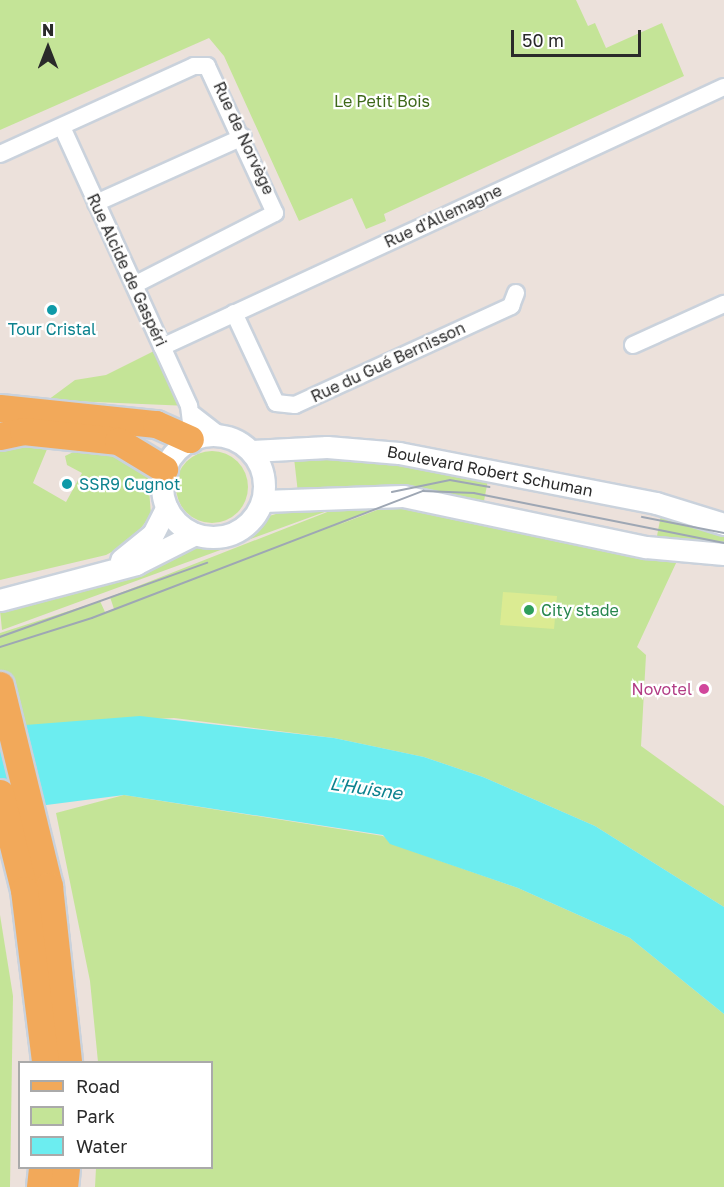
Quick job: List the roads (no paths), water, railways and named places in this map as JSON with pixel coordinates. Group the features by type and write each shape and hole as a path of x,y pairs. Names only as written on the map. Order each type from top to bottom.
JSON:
{"main road":[{"path":"0,408 156,424 192,439"},
{"path":"0,436 23,431 118,441 164,469"},
{"path":"0,685 68,1061"},
{"path":"0,793 36,888 45,1061"},
{"path":"40,1187 42,1169"},
{"path":"64,1187 66,1169"}],"street":[{"name":"Rue de Norvège","path":"62,127 194,66 207,66 243,137 275,213 134,285"},
{"name":"Rue d'Allemagne","path":"162,347 724,87"},
{"path":"0,154 62,127"},
{"name":"Rue Alcide de Gaspéri","path":"62,127 191,413 192,439"},
{"path":"96,203 243,137"},
{"name":"Rue du Gué Bernisson","path":"234,313 276,403 295,405 511,306 516,293"},
{"path":"633,345 724,304"},
{"name":"Rue Alcide de Gaspéri","path":"191,413 219,435"},
{"path":"0,600 136,564 195,534 229,535 244,527 263,501 263,476 252,451 219,435 192,439 164,469 166,507 137,551 98,573"},
{"name":"Boulevard Robert Schuman","path":"252,451 327,447 399,453 656,503 724,524"},
{"path":"263,501 403,496 645,547 724,554"},
{"path":"166,507 195,534"}],"water":[{"name":"L'Huisne","path":"140,716 334,738 424,757 483,777 595,826 724,907 724,1014 630,938 518,888 390,844 383,835 124,795 0,811 0,727"}],"tram line":[{"path":"392,492 450,480 489,487"},
{"path":"0,647 92,618 423,491 474,493 724,543"},
{"path":"642,517 724,533"},
{"path":"0,637 207,563"}],"place":[{"name":"Tour Cristal","path":"52,310"},
{"name":"SSR9 Cugnot","path":"67,484"},
{"name":"City stade","path":"529,610"},
{"name":"Novotel","path":"704,689"}],"park label":[{"name":"Le Petit Bois","path":"382,101"}]}
